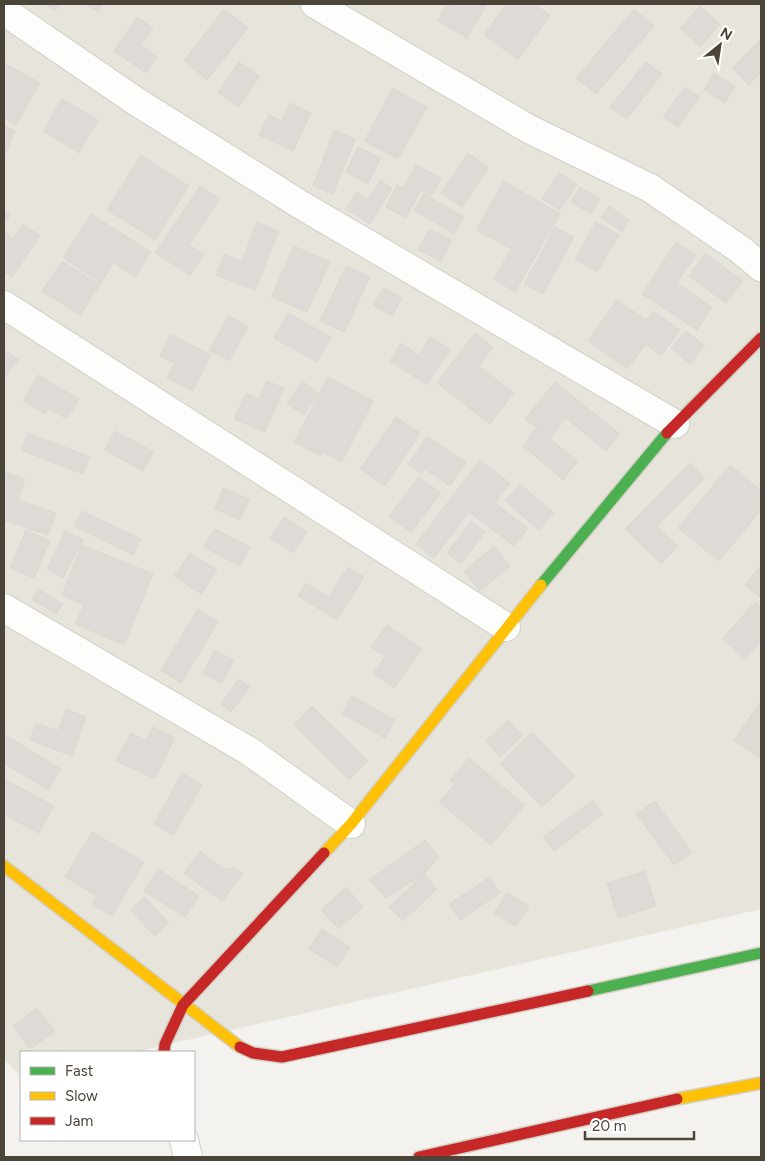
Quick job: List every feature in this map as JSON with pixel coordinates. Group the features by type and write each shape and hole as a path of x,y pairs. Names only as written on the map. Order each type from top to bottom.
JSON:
{"street":[{"path":"315,4 529,129 650,188 741,250 761,267"},
{"path":"4,10 137,102 301,205 675,424"},
{"path":"4,305 506,627"},
{"path":"164,1051 165,1044 184,1005 351,824 506,627 675,424 761,338"},
{"path":"4,608 249,751 351,824"},
{"path":"4,866 240,1047 253,1053 282,1057 761,953"},
{"path":"419,1157 682,1098 761,1084"},
{"path":"184,1141 188,1157"}],"shaded area":[{"path":"4,4 761,4 761,909 139,1051 20,1051 20,1075 4,1060"}],"building":[{"path":"45,4 60,4 55,11"},
{"path":"85,4 103,4 98,12"},
{"path":"451,4 487,4 467,38 438,21 445,6 448,8"},
{"path":"506,4 534,4 550,15 518,60 484,35"},
{"path":"700,6 720,24 700,47 680,29"},
{"path":"224,9 248,28 207,80 184,61"},
{"path":"634,9 654,26 596,94 576,78"},
{"path":"137,17 153,28 141,45 157,57 146,73 114,51"},
{"path":"761,39 761,72 749,85 732,68"},
{"path":"239,62 260,76 239,107 218,93"},
{"path":"646,62 662,74 627,119 610,107"},
{"path":"4,63 40,83 16,125 4,118"},
{"path":"714,73 735,86 725,103 704,90"},
{"path":"685,87 700,97 678,127 663,117"},
{"path":"393,88 427,107 398,159 364,141"},
{"path":"62,99 98,120 79,153 43,131"},
{"path":"290,103 311,113 293,151 259,135 269,115 282,121"},
{"path":"4,126 15,131 6,152 4,151"},
{"path":"334,130 355,139 333,194 313,186"},
{"path":"358,147 381,158 368,184 346,172"},
{"path":"468,153 489,168 462,207 441,193"},
{"path":"141,155 189,186 155,240 107,210"},
{"path":"416,165 441,178 432,196 421,190 406,218 386,207 397,185 404,188"},
{"path":"559,173 577,184 560,210 542,199"},
{"path":"380,180 392,188 370,224 346,209 357,192 368,200"},
{"path":"504,181 560,214 515,292 494,279 511,249 476,230"},
{"path":"200,186 220,199 189,245 204,254 190,275 155,253"},
{"path":"580,187 600,199 591,214 571,202"},
{"path":"424,194 464,217 454,234 414,210"},
{"path":"609,206 629,220 622,232 601,218"},
{"path":"4,211 10,215 4,225"},
{"path":"91,214 151,252 135,277 114,263 101,283 63,258"},
{"path":"257,222 279,231 255,290 216,275 224,254 242,261"},
{"path":"596,222 619,235 597,272 575,259"},
{"path":"23,224 40,236 12,277 4,271 4,232 13,238"},
{"path":"555,227 574,237 543,294 524,284"},
{"path":"429,229 452,240 441,261 418,250"},
{"path":"676,242 696,255 677,283 712,307 697,330 642,294"},
{"path":"294,246 330,262 307,312 271,297"},
{"path":"705,253 743,281 726,303 689,276"},
{"path":"62,261 100,285 80,315 42,291"},
{"path":"346,266 370,277 344,332 320,321"},
{"path":"384,288 402,298 392,316 373,305"},
{"path":"617,300 646,320 653,311 680,330 661,356 646,344 627,369 588,341"},
{"path":"288,313 331,337 317,362 274,338"},
{"path":"229,316 248,327 229,361 209,350"},
{"path":"686,331 705,346 690,364 671,348"},
{"path":"475,333 493,347 479,366 514,393 490,424 437,383"},
{"path":"170,334 211,355 193,391 167,378 175,363 160,356"},
{"path":"430,337 450,349 427,385 390,361 401,343 419,355"},
{"path":"4,350 19,360 4,377"},
{"path":"38,375 79,399 67,419 48,408 45,414 23,401"},
{"path":"328,377 373,401 342,462 323,452 321,456 294,442"},
{"path":"267,381 284,388 265,432 234,419 246,393 259,399"},
{"path":"302,381 318,393 304,415 287,404"},
{"path":"555,382 620,434 606,451 566,418 550,438 525,419"},
{"path":"396,417 420,433 385,486 360,469"},
{"path":"536,428 578,461 563,480 523,446"},
{"path":"115,431 154,452 143,471 105,450"},
{"path":"28,433 90,457 83,474 21,450"},
{"path":"427,436 466,462 450,486 425,469 422,473 408,465"},
{"path":"480,460 510,483 495,503 528,528 514,546 469,512 434,558 416,544"},
{"path":"690,463 705,478 657,526 678,546 661,564 625,529"},
{"path":"730,465 761,491 761,510 719,561 678,528"},
{"path":"4,472 25,479 18,500 56,513 48,535 4,520"},
{"path":"419,477 441,493 411,532 389,516"},
{"path":"520,484 554,513 539,530 505,501"},
{"path":"223,488 249,499 240,520 215,509"},
{"path":"82,511 141,539 133,555 74,526"},
{"path":"284,517 307,532 293,553 270,538"},
{"path":"471,521 485,532 461,564 447,553"},
{"path":"215,529 250,547 240,566 204,547"},
{"path":"26,530 50,541 34,578 10,568"},
{"path":"65,531 83,540 63,578 47,569"},
{"path":"82,545 153,574 124,645 75,624 84,605 62,595"},
{"path":"494,546 510,566 480,591 464,571"},
{"path":"190,553 217,570 201,594 174,576"},
{"path":"761,565 761,598 745,585"},
{"path":"348,567 364,577 337,620 298,596 306,583 328,597"},
{"path":"38,589 63,604 56,614 32,599"},
{"path":"755,602 761,607 761,640 745,659 722,639"},
{"path":"198,609 218,622 181,683 161,670"},
{"path":"387,625 422,649 394,688 373,673 385,656 371,647"},
{"path":"214,650 234,660 222,683 203,673"},
{"path":"239,679 250,687 231,712 221,704"},
{"path":"352,696 395,720 385,738 342,714"},
{"path":"761,701 761,759 734,740"},
{"path":"312,706 368,761 349,780 294,725"},
{"path":"66,709 86,717 72,756 30,740 36,723 58,731"},
{"path":"508,720 523,735 500,757 486,741"},
{"path":"153,727 175,738 155,779 116,761 131,733 146,740"},
{"path":"532,732 575,776 542,807 500,764"},
{"path":"4,734 61,769 48,790 4,763"},
{"path":"469,758 525,805 491,845 439,802 455,784 450,780"},
{"path":"182,773 202,785 174,835 154,824"},
{"path":"4,779 54,806 39,833 4,815"},
{"path":"593,800 603,814 554,851 543,837"},
{"path":"655,801 692,853 674,865 636,814"},
{"path":"92,832 144,862 112,916 92,905 97,896 65,877"},
{"path":"425,840 439,857 424,874 386,898 369,880"},
{"path":"200,851 225,870 235,868 243,874 222,901 184,873"},
{"path":"158,869 199,896 185,917 144,891"},
{"path":"645,871 656,906 618,918 607,883"},
{"path":"424,874 437,889 403,921 389,907"},
{"path":"490,877 500,893 460,920 449,904"},
{"path":"346,887 363,907 339,929 321,910"},
{"path":"507,892 529,906 516,927 494,913"},
{"path":"145,897 169,923 155,936 130,910"},
{"path":"322,929 350,947 337,967 309,949"},
{"path":"37,1008 55,1031 30,1049 13,1026"}],"traffic: fast":[{"path":"541,585 667,433"},
{"path":"588,991 761,953"}],"traffic: slow":[{"path":"324,853 351,824 541,585"},
{"path":"4,866 240,1047"},
{"path":"677,1099 761,1083"}],"traffic: jam":[{"path":"667,433 761,338"},
{"path":"164,1051 165,1044 183,1005 324,853"},
{"path":"240,1047 253,1053 282,1057 588,991"},
{"path":"419,1157 677,1099"}]}
